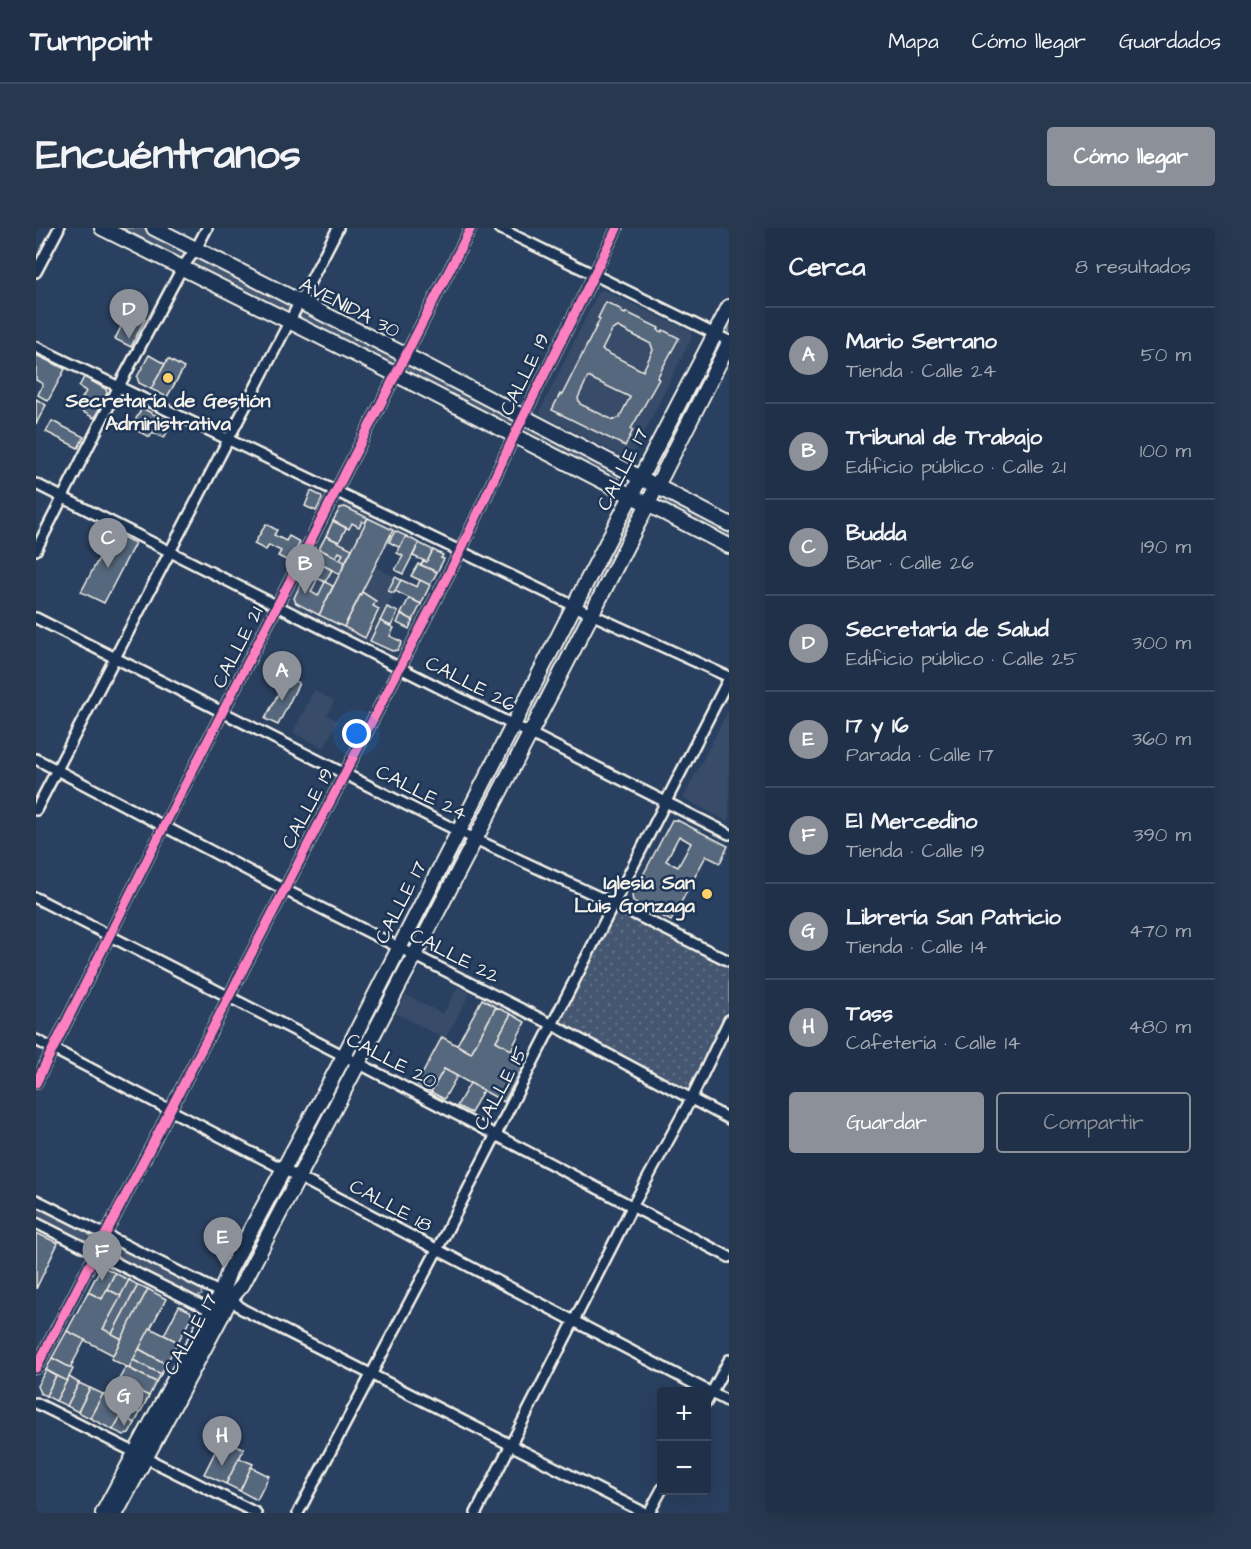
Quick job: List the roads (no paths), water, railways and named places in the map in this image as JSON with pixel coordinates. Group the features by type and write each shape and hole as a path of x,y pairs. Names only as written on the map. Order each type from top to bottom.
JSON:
{"main road":[{"name":"AVENIDA 30","path":"102,228 397,375 729,546"},
{"name":"AVENIDA 30","path":"154,228 407,356 729,524"},
{"name":"CALLE 17","path":"226,1296 225,1278 344,1056 729,307"},
{"name":"CALLE 17","path":"104,1513 140,1455 226,1296 242,1285 530,733 729,342"},
{"name":"CALLE 17","path":"116,1513 140,1455"}],"street":[{"path":"36,273 59,228"},
{"path":"36,550 118,388 182,268 196,249 207,228"},
{"path":"36,810 338,228"},
{"name":"CALLE 21","path":"36,1083 111,937 164,826 471,228"},
{"path":"499,228 729,342"},
{"name":"CALLE 19","path":"36,1368 461,550 616,228"},
{"path":"36,347 574,606 729,677"},
{"name":"CALLE 26","path":"36,484 729,834"},
{"name":"CALLE 24","path":"36,618 458,831 729,961"},
{"name":"CALLE 15","path":"298,1513 553,1025 729,677"},
{"name":"CALLE 22","path":"36,759 285,890 553,1025 729,1119"},
{"name":"CALLE 20","path":"36,898 496,1134 729,1257"},
{"path":"476,1513 632,1207 691,1099 729,1020"},
{"name":"CALLE 18","path":"36,1041 729,1402"},
{"path":"36,1200 226,1296 242,1309 647,1513 658,1495"},
{"path":"36,1223 216,1313"},
{"path":"712,1393 729,1360"},
{"path":"36,1403 256,1513"}],"place":[{"name":"Secretaría de Salud","path":"129,339"},
{"name":"Secretaría de Gestión Administrativa","path":"168,378"},
{"name":"Budda","path":"108,568"},
{"name":"Tribunal de Trabajo","path":"305,594"},
{"name":"Mario Serrano","path":"282,701"},
{"name":"Iglesia San Luis Gonzaga","path":"707,894"},
{"name":"17 y 16","path":"223,1267"},
{"name":"El Mercedino","path":"102,1281"},
{"name":"Librería San Patricio","path":"124,1426"},
{"name":"Tass","path":"222,1466"}]}
